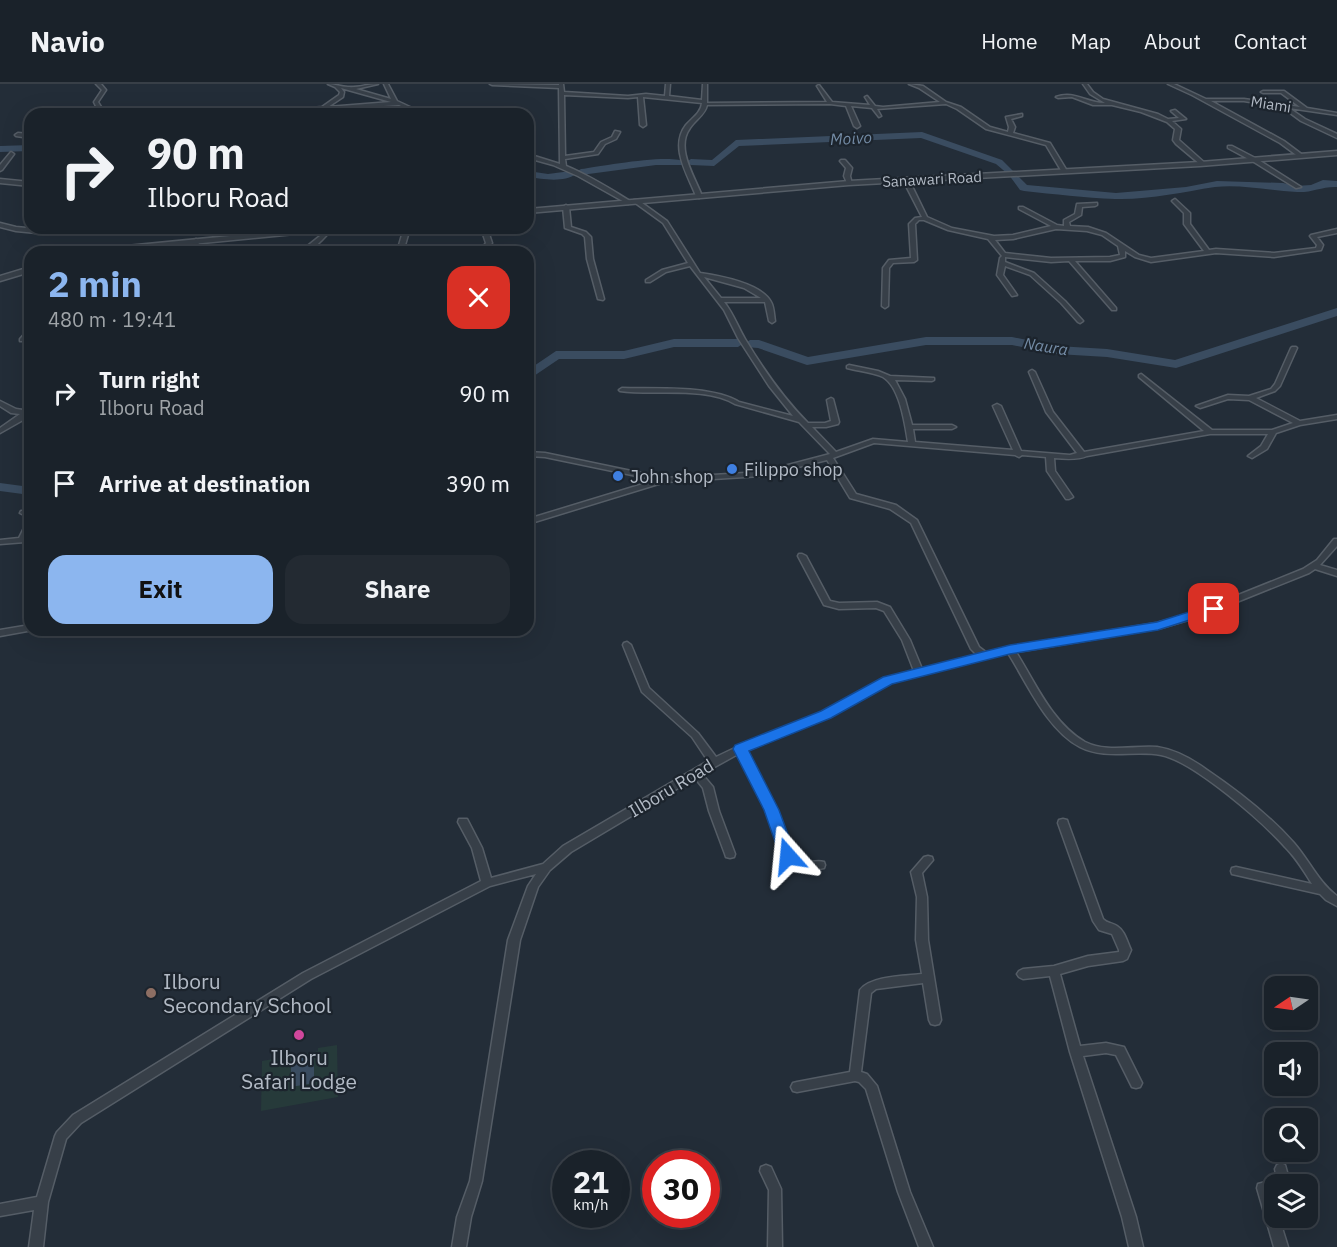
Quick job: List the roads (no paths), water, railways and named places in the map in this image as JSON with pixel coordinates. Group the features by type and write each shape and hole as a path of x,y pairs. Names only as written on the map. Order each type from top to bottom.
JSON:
{"street":[{"path":"97,108 96,102 104,90 98,84"},
{"path":"330,84 398,102 410,108"},
{"path":"340,88 376,84"},
{"path":"386,84 398,102"},
{"path":"492,84 561,88 628,97 645,93 705,103 830,103 890,108 945,103"},
{"path":"667,97 668,84"},
{"path":"699,196 686,164 683,137 687,128 701,114 705,103 705,84"},
{"path":"912,84 945,103 959,108 988,128 1048,144 1064,171"},
{"path":"918,86 928,84"},
{"path":"1085,84 1089,92 1113,103 1156,114 1168,120 1178,129 1176,140 1178,143 1203,164"},
{"path":"1170,84 1205,100 1282,142 1301,156"},
{"path":"819,86 830,103"},
{"path":"320,108 341,96 340,88"},
{"path":"561,88 563,167"},
{"path":"1263,92 1282,92 1307,110"},
{"path":"643,125 645,93"},
{"path":"1058,97 1073,96 1093,104 1113,103"},
{"path":"867,97 879,116"},
{"name":"Miami","path":"1205,100 1244,99 1337,114"},
{"path":"336,108 398,102"},
{"path":"848,104 857,126"},
{"path":"1281,105 1303,120 1337,136"},
{"path":"1168,120 1184,118 1173,111"},
{"path":"1010,133 1012,127 1008,118 1020,116"},
{"path":"562,158 596,153 603,143 614,138 617,132"},
{"path":"18,135 24,136"},
{"path":"1230,147 1298,187"},
{"name":"Sanawari Road","path":"534,210 850,183 1203,164 1337,153"},
{"path":"0,169 11,154"},
{"path":"534,158 563,167 597,183 663,219 698,274 730,314 743,343 771,385 832,456 853,496 893,507 914,522 975,649 985,656"},
{"path":"843,161 849,168 847,176 850,183"},
{"path":"906,180 925,218"},
{"path":"0,181 24,183"},
{"path":"1175,201 1187,213 1187,224 1207,251"},
{"path":"1067,227 1066,221 1078,215 1079,205 1095,204"},
{"path":"566,207 568,228 584,233 588,237 590,259 602,299"},
{"path":"1021,208 1056,227"},
{"path":"885,306 886,268 890,262 914,260 912,224 917,219 925,218 950,229 990,237 1013,237 1056,227 1097,231 1137,256 1151,260 1207,251 1287,254 1319,249 1320,245 1313,236 1337,231"},
{"path":"0,225 24,231"},
{"path":"146,246 273,234"},
{"path":"311,246 324,234"},
{"path":"990,237 1003,259 1032,274 1080,321"},
{"path":"196,241 196,246"},
{"path":"1003,259 1121,257 1123,255 1121,246"},
{"path":"1003,259 1000,274 1014,295"},
{"path":"1070,259 1114,309"},
{"path":"648,281 664,271 692,264"},
{"path":"0,279 24,271"},
{"path":"698,274 731,281 767,300 772,321"},
{"path":"719,300 767,300"},
{"path":"1200,406 1228,397 1250,398 1273,390 1278,385 1294,348"},
{"path":"849,368 890,378 932,378"},
{"path":"1032,372 1050,412 1083,456"},
{"path":"1141,376 1210,432"},
{"path":"890,378 898,390 912,444"},
{"path":"622,390 672,391 731,397 737,403 803,423 826,425 835,422 831,400"},
{"path":"1250,398 1299,423"},
{"path":"0,403 14,411 24,413"},
{"path":"997,406 1019,454"},
{"path":"0,431 24,416"},
{"path":"534,520 664,480 761,474 832,456 873,441 1050,457 1083,456 1210,432 1273,432 1299,423 1337,417"},
{"path":"909,427 952,427"},
{"path":"1252,456 1264,447 1273,432"},
{"path":"534,454 664,480"},
{"path":"1050,457 1052,471 1069,497"},
{"path":"0,542 22,540 24,536"},
{"name":"Ilboru Road","path":"459,1247 464,1217 476,1181 514,940 533,886 546,867 567,849 714,762 826,714 888,681 1010,650 1158,626 1214,609 1313,566 1320,562 1337,541"},
{"path":"802,556 827,603 839,606 877,605 887,609 906,640 919,673"},
{"path":"1313,566 1337,573"},
{"path":"0,633 24,629"},
{"path":"627,645 645,690 695,735 714,762"},
{"path":"1010,650 1045,704 1074,739 1102,751 1159,751 1194,768 1248,806 1284,839 1301,858 1321,890 1337,902"},
{"path":"740,749 762,790 794,865 803,868 819,865"},
{"path":"697,774 708,787 730,854"},
{"path":"463,822 477,848 488,883"},
{"path":"1023,974 1054,971 1088,961 1119,958 1123,956 1125,950 1116,929 1111,926 1103,927 1098,921 1063,823"},
{"path":"928,860 916,872 922,897 921,940 935,1020"},
{"path":"36,1247 42,1202 61,1136 77,1119 307,976 488,883 546,867"},
{"path":"1236,871 1321,890"},
{"path":"1054,971 1076,1052 1129,1217 1136,1247"},
{"path":"855,1076 866,990 874,985 927,978"},
{"path":"1076,1052 1106,1048 1120,1051 1136,1083"},
{"path":"797,1087 855,1076 862,1078 871,1086 904,1192 926,1247"},
{"path":"1281,1169 1284,1183 1263,1188 1281,1247"},
{"path":"766,1171 775,1188 775,1247"},
{"path":"0,1210 42,1202"}],"water":[{"path":"314,1053 314,1083 291,1087 291,1057"}],"waterway":[{"name":"Moivo","path":"691,162 714,163 736,143 922,135 999,162 1009,172"},
{"path":"0,149 24,148"},
{"name":"Moivo","path":"581,172 656,162 682,162"},
{"path":"534,175 548,177 571,174"},
{"name":"Moivo","path":"1013,176 1024,188 1116,196 1186,190 1217,184 1283,186 1296,189 1313,188 1323,183 1337,184"},
{"name":"Naura","path":"750,344 759,344 807,361 926,341 1012,341 1057,350 1107,353 1176,364 1337,312"},
{"name":"Naura","path":"534,372 556,355 624,355 674,343 738,343"},
{"name":"Naura","path":"0,487 24,490"}],"place":[{"name":"Filippo shop","path":"732,469"},
{"name":"John shop","path":"618,476"},
{"name":"Ilboru Secondary School","path":"151,993"},
{"name":"Ilboru Safari Lodge","path":"299,1035"}]}
